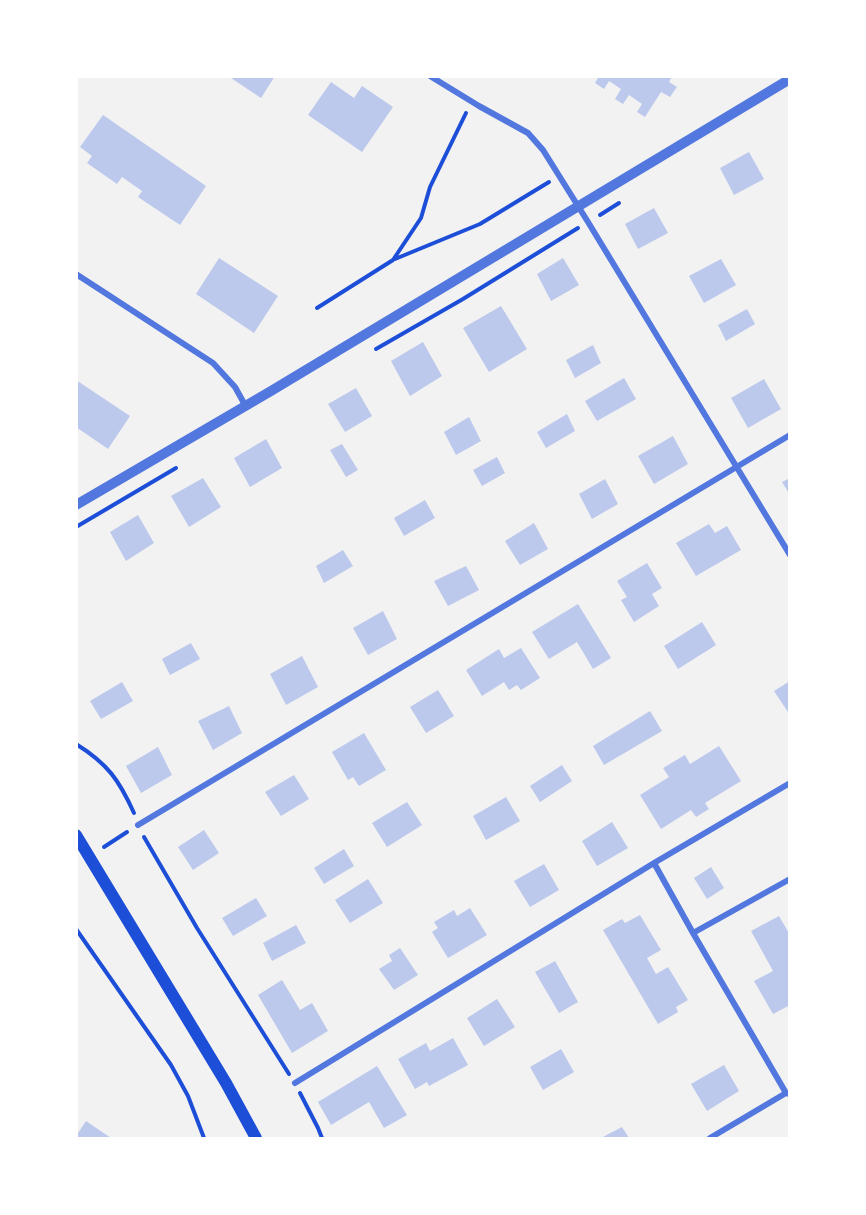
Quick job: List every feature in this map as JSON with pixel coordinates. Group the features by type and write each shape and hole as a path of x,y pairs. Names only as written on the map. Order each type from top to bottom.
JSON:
{"main road":[{"path":"76,835 226,1083 256,1138"}],"street":[{"path":"430,76 528,133 543,150 789,555"},
{"path":"76,505 271,391 789,79"},
{"path":"76,274 213,363 235,387 245,405"},
{"path":"138,825 789,435"},
{"path":"296,1083 654,863 789,783"},
{"path":"654,863 788,1093 710,1138"},
{"path":"693,933 789,879"}],"path":[{"path":"393,260 421,218 430,187 472,102"},
{"path":"317,308 393,260 480,224 560,176"},
{"path":"76,744 94,755 116,779 134,812 138,825 197,928 296,1083 321,1138"},
{"path":"104,847 116,840"},
{"path":"76,929 171,1065 188,1096 204,1138"},
{"path":"197,1138 202,1133"}],"building":[{"path":"228,76 275,76 261,98"},
{"path":"599,76 672,76 669,82 677,87 670,97 661,92 645,117 637,112 642,104 629,95 623,104 615,99 621,89 609,81 604,89 595,83"},
{"path":"331,82 354,98 362,86 393,107 362,152 308,115"},
{"path":"103,115 206,186 180,225 138,197 142,191 122,177 117,184 87,163 92,156 80,147"},
{"path":"749,152 764,179 734,195 720,168"},
{"path":"654,208 668,233 638,249 625,224"},
{"path":"219,258 278,296 254,333 196,294"},
{"path":"563,258 579,285 551,301 537,274"},
{"path":"721,259 736,285 704,303 689,276"},
{"path":"501,306 527,349 489,372 463,328"},
{"path":"747,309 755,324 726,341 718,325"},
{"path":"423,342 442,376 410,396 391,361"},
{"path":"593,345 601,363 575,378 566,360"},
{"path":"624,378 636,399 597,421 585,401"},
{"path":"764,379 781,409 748,428 731,398"},
{"path":"76,380 130,416 108,449 76,427"},
{"path":"356,388 372,416 345,432 328,404"},
{"path":"567,414 575,431 546,448 537,432"},
{"path":"469,417 481,441 456,455 444,432"},
{"path":"673,436 688,464 654,484 638,456"},
{"path":"266,439 282,468 250,487 234,458"},
{"path":"342,444 358,470 346,477 330,450"},
{"path":"497,457 505,473 482,486 473,470"},
{"path":"203,478 221,507 189,527 171,496"},
{"path":"790,478 790,495 782,482"},
{"path":"605,479 618,504 592,519 579,494"},
{"path":"425,500 435,518 404,536 394,518"},
{"path":"138,515 154,543 126,561 110,532"},
{"path":"534,523 548,549 520,565 505,541"},
{"path":"709,524 715,533 727,526 741,550 696,576 676,543"},
{"path":"343,550 353,566 324,583 316,566"},
{"path":"647,563 662,588 652,594 659,606 634,622 621,600 627,597 617,581"},
{"path":"466,566 479,590 448,606 434,581"},
{"path":"578,604 611,658 593,669 577,642 549,659 532,632"},
{"path":"383,611 397,639 368,655 353,628"},
{"path":"702,622 716,645 678,669 664,646"},
{"path":"191,643 200,659 170,675 162,659"},
{"path":"521,648 540,678 521,690 517,685 509,690 504,682 482,696 466,670 499,649 504,658"},
{"path":"302,656 318,687 286,705 270,674"},
{"path":"790,681 790,715 774,691"},
{"path":"122,682 133,701 101,719 90,701"},
{"path":"438,690 454,716 426,733 410,707"},
{"path":"229,706 242,733 213,750 198,721"},
{"path":"650,711 662,731 604,765 593,746"},
{"path":"364,733 386,770 359,786 353,777 348,780 332,752"},
{"path":"719,746 741,781 705,803 709,809 696,817 691,810 661,829 640,795 669,777 663,768 685,755 690,764"},
{"path":"158,747 172,775 141,793 126,766"},
{"path":"562,765 572,781 540,802 530,786"},
{"path":"294,775 309,799 281,816 265,792"},
{"path":"506,797 520,821 486,840 473,816"},
{"path":"407,802 422,825 387,847 372,823"},
{"path":"612,822 628,848 597,866 582,841"},
{"path":"204,830 219,853 193,870 178,847"},
{"path":"344,849 354,866 324,884 314,868"},
{"path":"544,864 559,890 530,907 514,881"},
{"path":"711,867 724,888 707,899 694,878"},
{"path":"368,879 383,903 350,923 335,900"},
{"path":"256,898 267,916 233,936 222,918"},
{"path":"470,908 487,935 448,958 432,932 438,928 434,922 454,910 457,916"},
{"path":"640,915 661,950 647,958 656,974 668,967 688,1000 676,1007 678,1012 658,1024 603,930 622,919 625,923"},
{"path":"779,916 790,935 790,1005 773,1014 754,981 773,971 751,931"},
{"path":"296,925 306,943 272,961 263,943"},
{"path":"400,948 418,975 394,990 379,969 392,961 389,955"},
{"path":"555,961 578,1002 559,1013 535,972"},
{"path":"282,980 300,1010 312,1003 328,1031 292,1053 258,995"},
{"path":"497,999 515,1027 484,1046 467,1018"},
{"path":"453,1038 468,1065 429,1086 427,1082 415,1089 398,1059 426,1043 430,1051"},
{"path":"561,1049 574,1072 543,1090 530,1067"},
{"path":"724,1065 739,1091 707,1111 691,1084"},
{"path":"377,1066 407,1115 384,1128 369,1102 331,1125 318,1102"},
{"path":"86,1121 111,1138 76,1138"},
{"path":"622,1127 629,1138 601,1138"}]}
